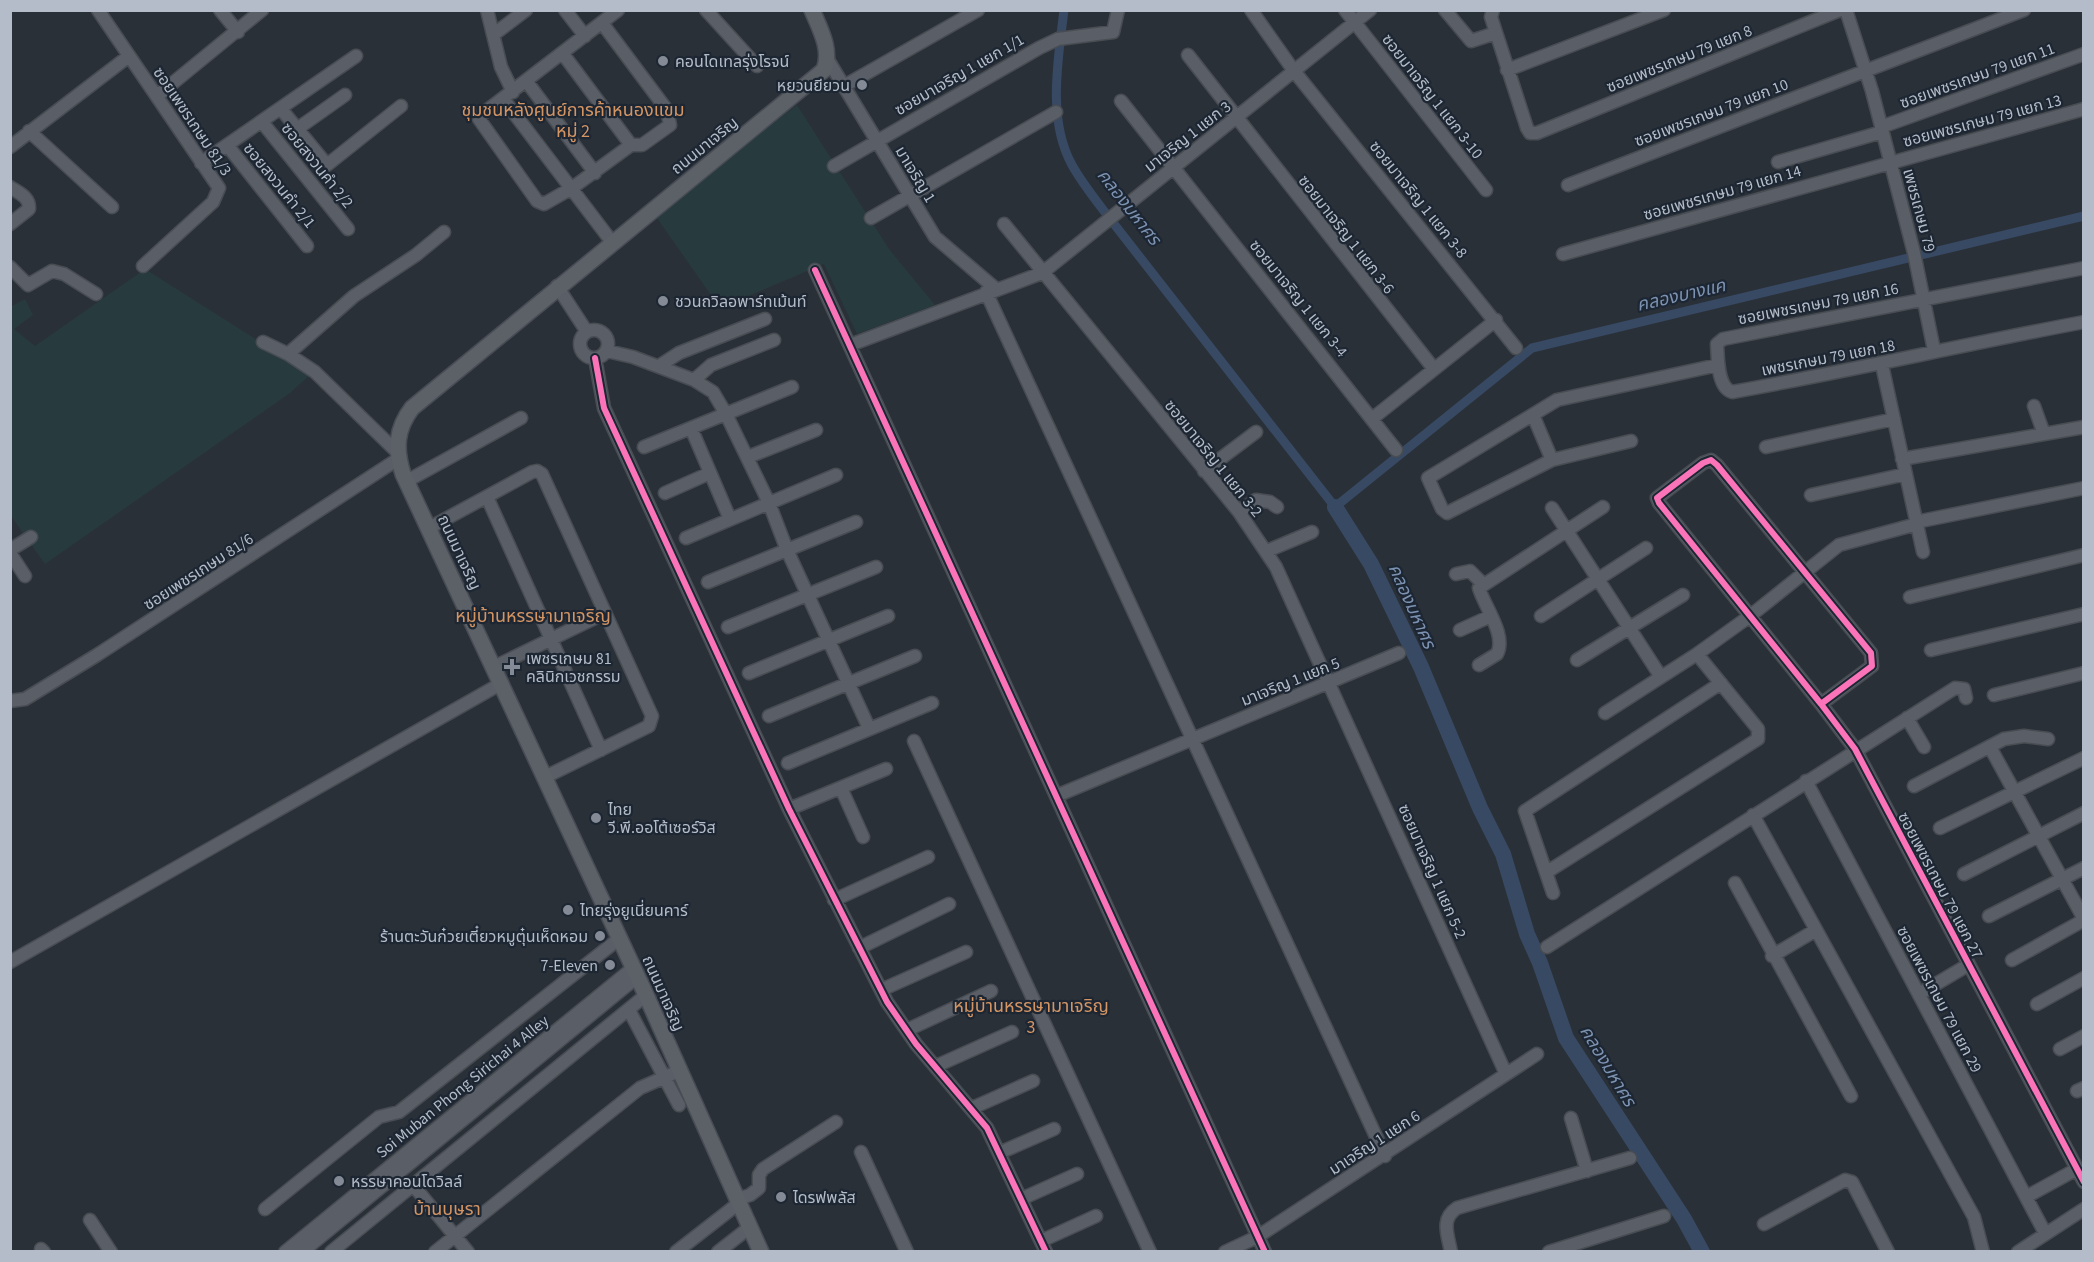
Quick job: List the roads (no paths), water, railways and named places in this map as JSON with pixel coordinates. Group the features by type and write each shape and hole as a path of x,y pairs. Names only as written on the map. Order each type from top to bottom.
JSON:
{"main road":[{"path":"812,10 826,45 828,60"},
{"name":"ถนนมาเจริญ","path":"761,1251 673,1073 646,995 407,481 398,456 399,432 403,419 412,408 557,286 815,78 824,70 828,60"}],"street":[{"name":"ซอยเพชรเกษม 81/3","path":"98,10 219,188 213,202 143,266"},
{"path":"220,10 238,32"},
{"path":"157,96 238,32 262,10"},
{"path":"487,10 508,96 612,242"},
{"path":"493,35 526,10"},
{"path":"565,10 585,36"},
{"path":"602,23 667,110 670,121 667,129 642,145 631,145 595,173 544,204 537,201 479,119 618,10"},
{"path":"706,10 757,66"},
{"path":"844,86 978,10"},
{"name":"ซอยมาเจริญ 1 แยก 1/1","path":"834,166 1039,48 1059,39 1113,32 1118,10"},
{"name":"ซอยมาเจริญ 1 แยก 3-8","path":"1251,10 1294,71 1496,320 1516,348"},
{"name":"ซอยมาเจริญ 1 แยก 3-10","path":"1345,10 1486,190"},
{"name":"มาเจริญ 1 แยก 3","path":"850,345 991,290 1042,273 1370,10"},
{"path":"1445,10 1471,41 1496,33"},
{"path":"1492,11 1507,70 1664,10"},
{"name":"ซอยเพชรเกษม 79 แยก 8","path":"1507,70 1530,133 1537,133 1839,10"},
{"name":"เพชรเกษม 79","path":"1846,10 1882,129 1916,259 1934,350"},
{"name":"ซอยเพชรเกษม 79 แยก 10","path":"1568,185 2024,10"},
{"path":"563,54 631,145"},
{"name":"ซอยเพชรเกษม 79 แยก 11","path":"1778,162 1882,129 2084,54"},
{"name":"ซอยมาเจริญ 1 แยก 3-6","path":"1188,55 1235,119 1434,369"},
{"path":"10,147 129,56"},
{"path":"201,163 356,56"},
{"name":"มาเจริญ 1","path":"828,60 935,237 991,290"},
{"path":"527,82 595,173"},
{"path":"297,129 345,95"},
{"name":"ซอยมาเจริญ 1 แยก 3-4","path":"1121,100 1396,450"},
{"path":"281,109 327,165 401,106"},
{"name":"ซอยเพชรเกษม 79 แยก 13","path":"1890,162 2084,110"},
{"path":"871,218 1056,112"},
{"name":"ซอยสงวนคำ 2/2","path":"262,122 348,229"},
{"path":"29,131 112,207"},
{"name":"ซอยสงวนคำ 2/1","path":"227,145 307,246"},
{"name":"ซอยเพชรเกษม 79 แยก 14","path":"1563,254 1890,162"},
{"path":"10,187 27,199 30,204 30,209 10,224"},
{"name":"ซอยมาเจริญ 1 แยก 3-2","path":"1004,224 1239,512 1267,550 1330,682"},
{"path":"288,354 354,296 416,255 444,232"},
{"path":"10,267 28,285 52,271 64,274 96,294"},
{"name":"ซอยเพชรเกษม 79 แยก 16","path":"1718,365 1717,344 1720,341 2084,268"},
{"path":"815,270 1265,1251"},
{"path":"557,286 586,332"},
{"path":"991,290 1193,739 1385,1156"},
{"path":"658,366 680,353 765,319"},
{"path":"1373,418 1496,320"},
{"name":"เพชรเกษม 79 แยก 18","path":"1718,365 1727,391 1732,392 1882,365 1934,350 2084,322"},
{"path":"607,351 608,342 604,334 595,330 586,332 581,339 581,348 586,356 595,358 607,351 658,366 694,380 713,392 769,502 787,550 850,682 869,728"},
{"path":"694,380 711,365 774,340"},
{"path":"263,342 288,354 315,372 398,456"},
{"path":"595,358 604,408 789,809 881,990 907,1030 987,1128 1044,1246 1095,1216"},
{"path":"1631,441 1552,460 1447,513 1428,478 1557,400 1718,365"},
{"path":"1882,365 1923,552"},
{"path":"644,447 792,387"},
{"path":"2034,406 2044,434"},
{"path":"1533,415 1552,460"},
{"path":"407,481 521,418"},
{"path":"1766,447 1893,419"},
{"path":"1902,459 2084,427"},
{"path":"691,428 730,519"},
{"path":"748,458 816,430"},
{"path":"1204,471 1256,432"},
{"name":"ซอยเพชรเกษม 81/6","path":"10,701 25,699 98,655 398,456"},
{"name":"ซอยเพชรเกษม 79 แยก 27","path":"1803,573 1711,460 1657,498 1855,750 2084,1182"},
{"path":"429,528 532,472 537,471 542,474 650,710 652,723 545,777"},
{"path":"665,493 710,473"},
{"path":"1811,495 1906,474"},
{"path":"686,538 836,475"},
{"path":"1605,713 1697,654 1750,616 1839,545 1917,523 2084,488"},
{"path":"487,497 601,750"},
{"path":"1239,512 1261,500 1276,507"},
{"path":"1479,665 1499,651 1491,616 1480,591 1484,585 1603,507"},
{"path":"1552,508 1660,677"},
{"path":"708,582 856,522"},
{"path":"1267,550 1312,532"},
{"path":"25,576 10,551 31,537"},
{"path":"1541,616 1646,548"},
{"path":"1910,597 2084,555"},
{"path":"728,627 807,593 876,567"},
{"path":"1456,574 1470,571 1484,585"},
{"path":"1803,573 1871,653 1874,661 1872,666 1821,704"},
{"path":"1577,660 1683,595"},
{"path":"494,667 605,613"},
{"path":"1931,650 2084,614"},
{"path":"749,673 888,616"},
{"path":"1460,630 1491,616"},
{"name":"มาเจริญ 1 แยก 5","path":"1056,796 1399,653"},
{"path":"1547,872 1758,739 1758,729 1697,654"},
{"path":"769,716 915,656"},
{"path":"1994,695 2084,673"},
{"name":"ซอยมาเจริญ 1 แยก 5-2","path":"1330,682 1506,1074"},
{"path":"10,962 502,683"},
{"path":"1553,893 1526,818 1527,809 1721,683"},
{"path":"1547,947 1955,688 1964,688 1966,698"},
{"path":"788,763 932,703"},
{"path":"1907,718 1924,747"},
{"path":"1914,786 2014,737 2048,739"},
{"path":"914,741 1150,1251"},
{"path":"1990,747 2084,920 2012,960"},
{"path":"1940,828 2084,758"},
{"path":"789,809 886,769"},
{"name":"ซอยเพชรเกษม 79 แยก 29","path":"1806,781 2045,1233"},
{"path":"841,788 863,837"},
{"path":"1964,874 2037,834 2084,813"},
{"path":"1753,815 1974,1217 1983,1251"},
{"path":"834,900 928,857"},
{"path":"1989,916 2084,868"},
{"path":"1735,883 1772,956 1851,1096"},
{"path":"859,948 949,904"},
{"path":"1772,956 1816,930"},
{"path":"265,1209 379,1117 399,1112 620,938"},
{"path":"881,990 966,952"},
{"path":"1919,994 1968,965"},
{"name":"Soi Muban Phong Sirichai 4 Alley","path":"285,1251 398,1166 635,973"},
{"path":"2037,1004 2084,978"},
{"path":"907,1030 991,991"},
{"path":"331,1251 646,995"},
{"path":"629,1010 673,1073 679,1105"},
{"path":"936,1066 1012,1032"},
{"path":"2060,1049 2084,1036"},
{"name":"มาเจริญ 1 แยก 6","path":"1226,1251 1257,1237 1385,1156 1537,1054"},
{"path":"435,1251 640,1088 673,1073"},
{"path":"972,1108 1033,1081"},
{"path":"1571,1118 1587,1171"},
{"path":"676,1251 738,1201 759,1188 759,1174 763,1169 836,1122"},
{"path":"999,1153 1054,1129"},
{"path":"861,1152 906,1251"},
{"path":"1451,1251 1445,1222 1449,1213 1457,1208 1630,1158"},
{"name":"Soi Muban Phong Sirichai 4 Alley","path":"302,1251 398,1166"},
{"path":"2026,1197 2077,1169"},
{"path":"1021,1199 1077,1174"},
{"path":"1764,1224 1836,1182 1845,1180 1852,1182 1888,1251"},
{"path":"413,1185 468,1251"},
{"path":"2018,1251 2084,1209"},
{"path":"1549,1251 1664,1216"},
{"path":"90,1220 111,1251"},
{"path":"718,1251 750,1227"}],"waterway":[{"name":"คลองบางแค","path":"1064,10 1057,69 1057,109 1059,129 1072,165 1107,215 1335,507 1532,348 2084,216"},
{"name":"คลองมหาศร","path":"1335,507 1371,564 1421,667 1480,808 1503,854 1527,934 1540,963 1566,1038 1684,1219 1702,1252"}],"place":[{"name":"คอนโดเทลรุ่งโรจน์","path":"663,61"},
{"name":"หยวนยียวน","path":"862,85"},
{"name":"ชวนถวิลอพาร์ทเม้นท์","path":"663,301"},
{"name":"เพชรเกษม 81 คลินิกเวชกรรม","path":"512,667"},
{"name":"ไทย วี.พี.ออโต้เซอร์วิส","path":"596,818"},
{"name":"ไทยรุ่งยูเนี่ยนคาร์","path":"568,910"},
{"name":"ร้านตะวันก๋วยเตี๋ยวหมูตุ๋นเห็ดหอม","path":"600,936"},
{"name":"7-Eleven","path":"610,965"},
{"name":"หรรษาคอนโดวิลล์","path":"339,1181"},
{"name":"ไดรฟพลัส","path":"781,1197"}],"district":[{"name":"ชุมชนหลังศูนย์การค้าหนองแขม หมู่ 2","path":"573,120"},
{"name":"หมู่บ้านหรรษามาเจริญ","path":"533,616"},
{"name":"หมู่บ้านหรรษามาเจริญ 3","path":"1031,1016"},
{"name":"บ้านบุษรา","path":"447,1209"}]}
